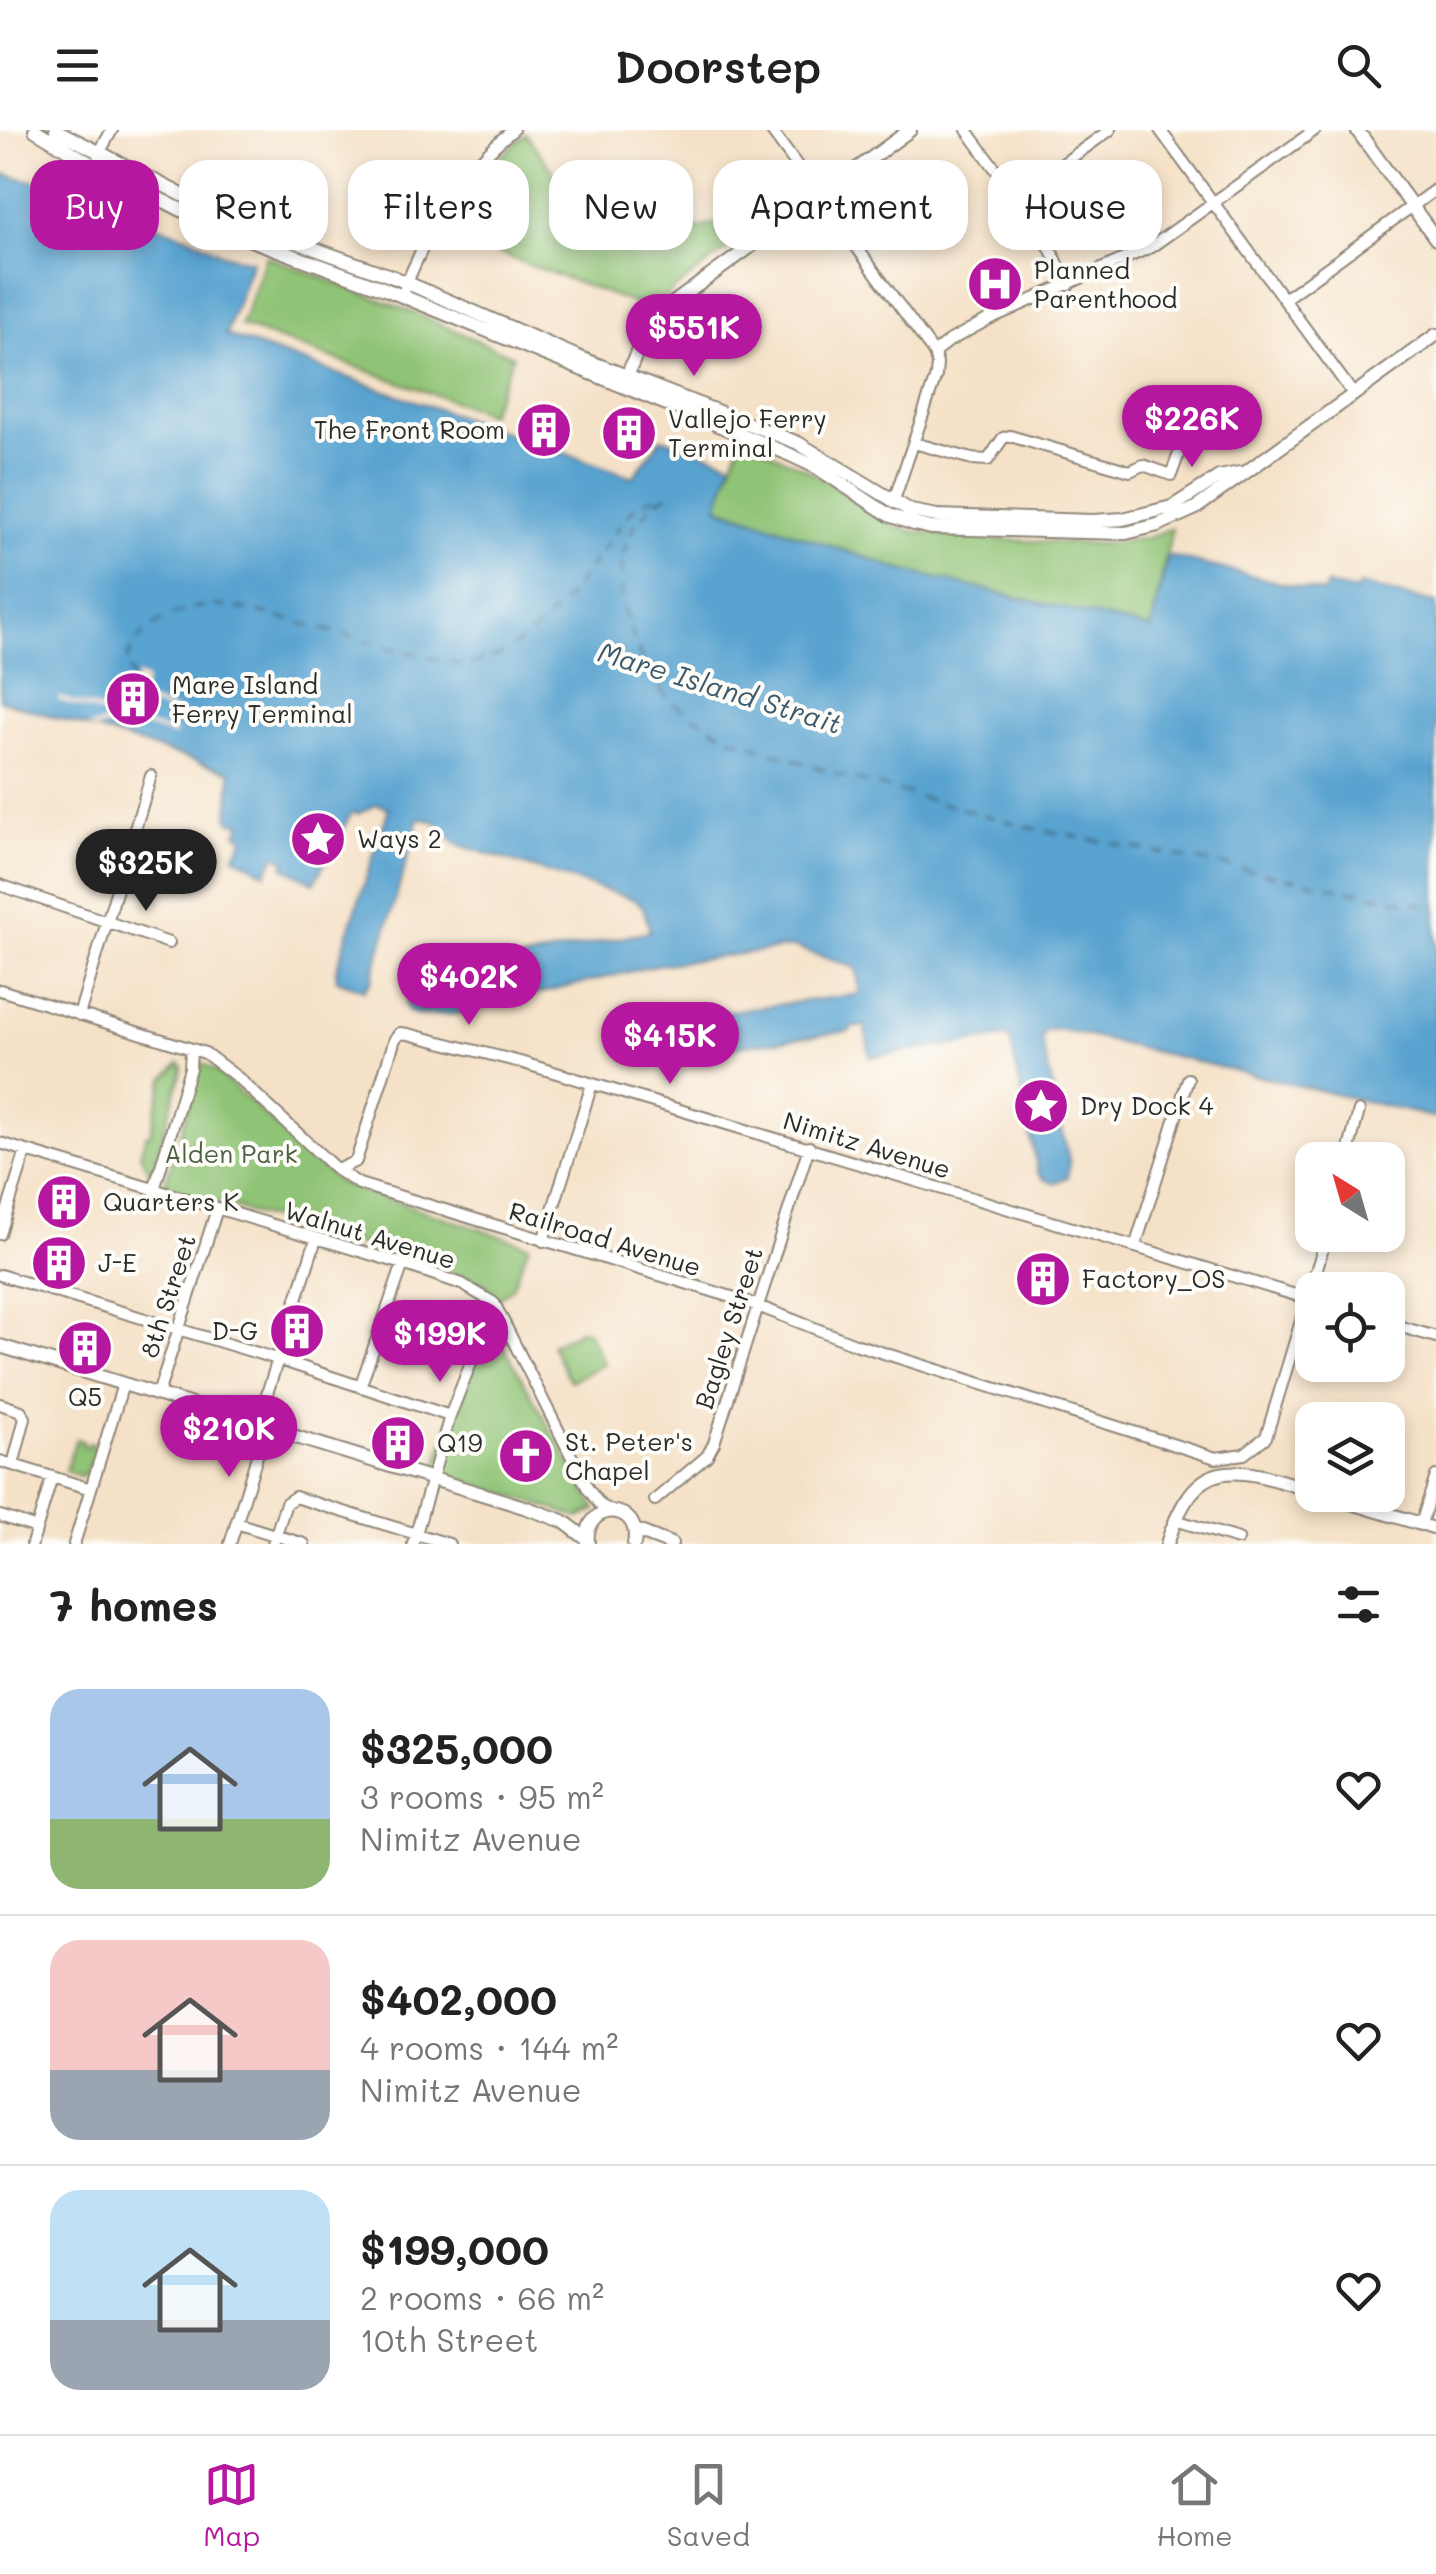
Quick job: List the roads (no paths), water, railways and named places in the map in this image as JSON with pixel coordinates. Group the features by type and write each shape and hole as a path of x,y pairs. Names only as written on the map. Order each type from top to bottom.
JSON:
{"main road":[{"path":"34,130 85,160"},
{"path":"56,130 221,215 801,459 931,528 1109,534 1156,519 1219,478 1243,472 1436,335"},
{"path":"869,160 910,130"},
{"path":"1357,130 1436,239"},
{"path":"159,199 215,227 404,289"},
{"path":"625,382 645,333 661,312 745,250"},
{"path":"0,1346 562,1520 582,1522 610,1511 627,1516 635,1537 670,1544"},
{"path":"1167,1544 1189,1494 1214,1476 1244,1471 1295,1486"},
{"path":"1382,1512 1421,1524"},
{"path":"588,1542 588,1528 595,1518"},
{"path":"562,1520 588,1542"}],"street":[{"path":"96,160 112,130"},
{"path":"404,289 444,210 494,144 513,130"},
{"path":"771,130 793,160"},
{"path":"967,130 988,160"},
{"path":"1068,160 1110,130"},
{"path":"1160,130 1354,395"},
{"path":"934,353 982,323 1150,248 1315,130"},
{"path":"1284,299 1436,189"},
{"path":"859,250 934,353 936,376 891,509"},
{"path":"1051,250 1069,285"},
{"path":"914,443 988,460 1003,438 1010,436 1130,471 1143,465 1171,475 1178,456"},
{"path":"79,1015 151,776"},
{"path":"0,885 169,943"},
{"name":"Railroad Avenue","path":"0,990 204,1053 227,1067 337,1170 372,1188 757,1306 854,1344 1206,1456 1236,1456 1261,1443 1273,1421 1295,1351"},
{"name":"Nimitz Avenue","path":"337,1170 356,1161 394,1039 408,1034 520,1062 809,1147 1295,1295"},
{"path":"154,1190 190,1068 191,1049"},
{"path":"1135,1247 1188,1079"},
{"path":"543,1241 592,1084"},
{"path":"1351,1142 1359,1111"},
{"name":"Walnut Avenue","path":"0,1143 403,1264 471,1288 494,1303"},
{"name":"Bagley Street","path":"655,1500 706,1456 714,1443 809,1147"},
{"path":"0,1234 26,1151"},
{"name":"8th Street","path":"158,1394 217,1209"},
{"path":"230,1544 278,1359 316,1239"},
{"path":"360,1387 403,1264"},
{"path":"0,1275 450,1416"},
{"path":"414,1539 450,1416 494,1303"},
{"path":"494,1303 588,1489 610,1511"},
{"path":"1405,1328 1436,1338"},
{"path":"74,1544 123,1384"},
{"path":"0,1404 25,1415 13,1464"},
{"path":"0,1461 91,1488"},
{"path":"1436,1476 1421,1524 1436,1528"},
{"path":"32,1544 52,1477"},
{"path":"275,1540 286,1503 295,1497 414,1539 449,1544"},
{"path":"0,1516 37,1528"},
{"path":"1175,1520 1238,1539"},
{"path":"236,1523 275,1540 304,1544"}],"water":[{"name":"Mare Island Strait","path":"0,173 30,180 30,250 159,250 159,226 179,233 179,250 215,250 252,261 226,335 633,477 662,438 732,462 718,507 901,570 1151,629 1168,556 1324,593 1327,585 1357,591 1359,585 1436,603 1436,1118 1059,1029 1045,1031 1041,1038 1070,1164 1067,1177 1055,1183 1038,1173 1011,1043 1006,1037 870,1057 865,1026 657,1057 635,1050 633,1033 652,1021 860,994 856,968 793,947 657,965 455,1014 418,1015 406,1005 409,993 444,977 650,931 643,907 636,900 456,844 436,822 419,818 371,982 364,990 337,980 336,970 389,808 377,804 358,814 352,812 314,883 284,867 286,861 276,855 266,873 234,856 244,838 237,833 242,823 231,822 228,817 231,772 0,700"}],"place":[{"name":"Planned Parenthood","path":"995,284"},
{"name":"The Front Room","path":"544,430"},
{"name":"Vallejo Ferry Terminal","path":"629,433"},
{"name":"Mare Island Ferry Terminal","path":"133,699"},
{"name":"Ways 2","path":"318,839"},
{"name":"Dry Dock 4","path":"1041,1106"},
{"name":"Quarters K","path":"64,1202"},
{"name":"J-E","path":"59,1263"},
{"name":"Factory_OS","path":"1043,1279"},
{"name":"D-G","path":"297,1331"},
{"name":"Q5","path":"85,1348"},
{"name":"Q19","path":"398,1443"},
{"name":"St. Peter's Chapel","path":"526,1456"}],"park label":[{"name":"Alden Park","path":"231,1154"}]}
